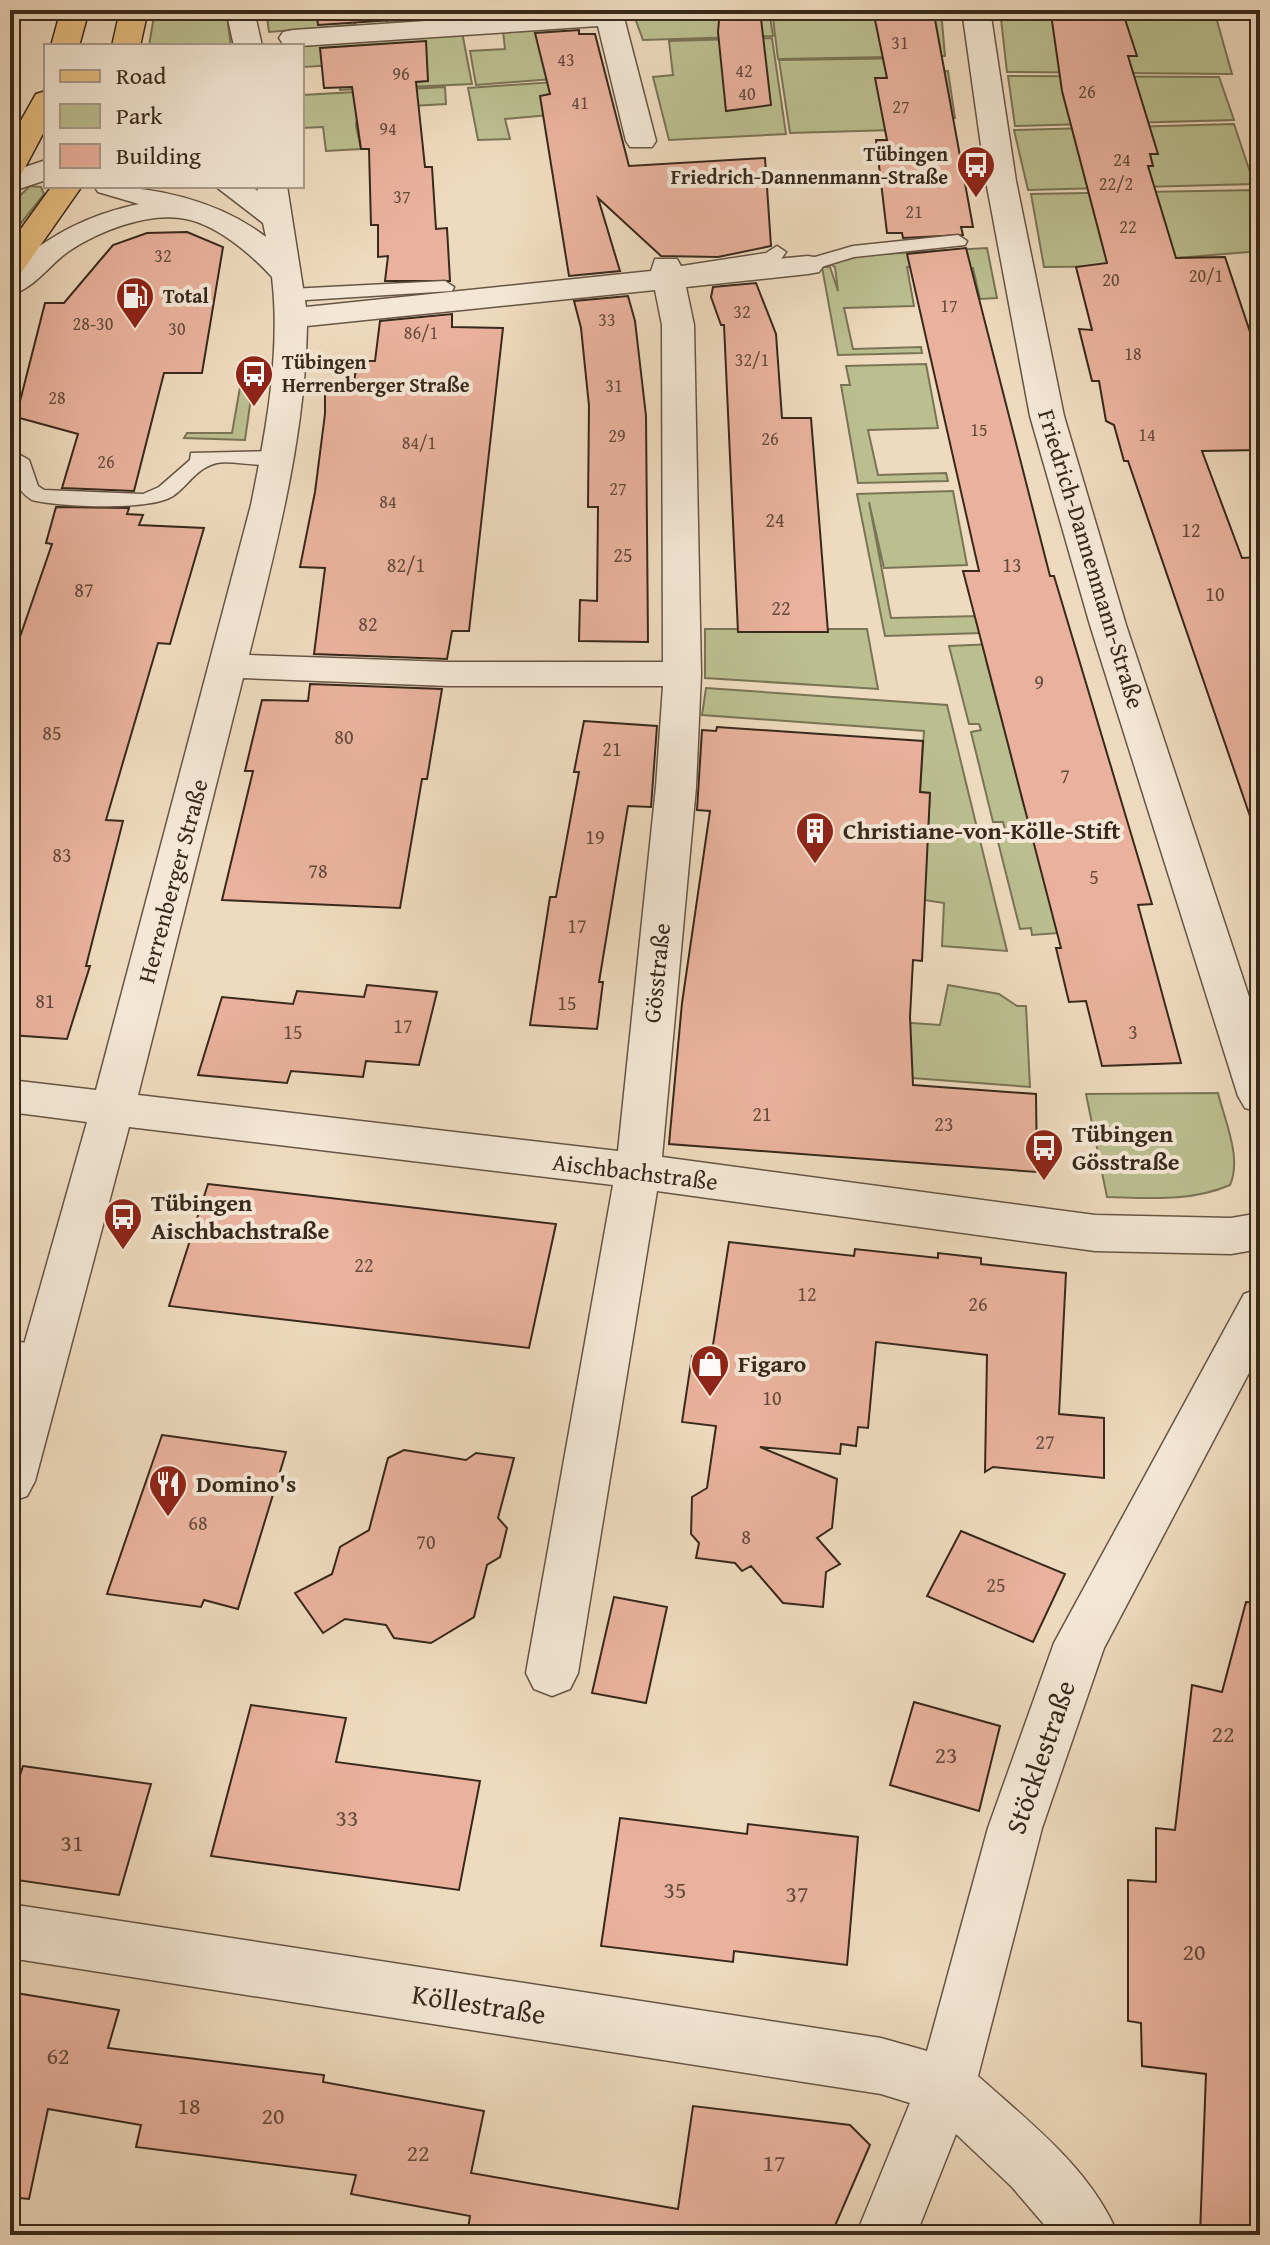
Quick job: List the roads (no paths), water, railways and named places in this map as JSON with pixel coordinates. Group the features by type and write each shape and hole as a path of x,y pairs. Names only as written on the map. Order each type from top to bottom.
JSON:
{"main road":[{"path":"66,44 75,10"},
{"path":"126,44 134,10"},
{"path":"10,169 43,108"},
{"path":"10,266 66,188"}],"street":[{"path":"240,10 248,44"},
{"name":"Friedrich-Dannenmann-Straße","path":"976,10 1001,181 1047,416 1108,625 1260,1096"},
{"path":"293,38 609,14 641,141"},
{"path":"10,183 44,170"},
{"path":"116,188 181,208 247,235 270,253 289,296 808,265"},
{"path":"233,188 277,218"},
{"name":"Herrenberger Straße","path":"10,1481 28,1353 112,1108 259,553 279,457 289,296 272,188"},
{"path":"10,285 59,244 88,229 134,215 181,208"},
{"name":"Gösstraße","path":"552,1673 638,1171 676,787 682,674 678,325 668,273"},
{"path":"230,666 448,674 682,674"},
{"name":"Aischbachstraße","path":"10,1096 638,1171 1095,1233 1231,1236 1260,1231"},
{"name":"Stöcklestraße","path":"886,2235 946,2086 1015,1828 1080,1643 1260,1307"},
{"name":"Köllestraße","path":"10,1931 881,2066 946,2086"},
{"path":"946,2086 1033,2166 1072,2210 1088,2235"}],"lane":[{"path":"808,265 853,252 958,241"},
{"path":"668,273 772,258 777,252"},
{"path":"289,296 445,287"},
{"path":"16,453 28,489 39,496 146,500 166,491 190,467 215,457"},
{"path":"181,456 279,457"}],"place":[{"name":"Tübingen Friedrich-Dannenmann-Straße","path":"976,199"},
{"name":"Total","path":"135,330"},
{"name":"Tübingen Herrenberger Straße","path":"254,408"},
{"name":"Christiane-von-Kölle-Stift","path":"815,865"},
{"name":"Tübingen Gösstraße","path":"1044,1182"},
{"name":"Tübingen Aischbachstraße","path":"123,1251"},
{"name":"Figaro","path":"710,1398"},
{"name":"Domino's","path":"168,1518"}]}
